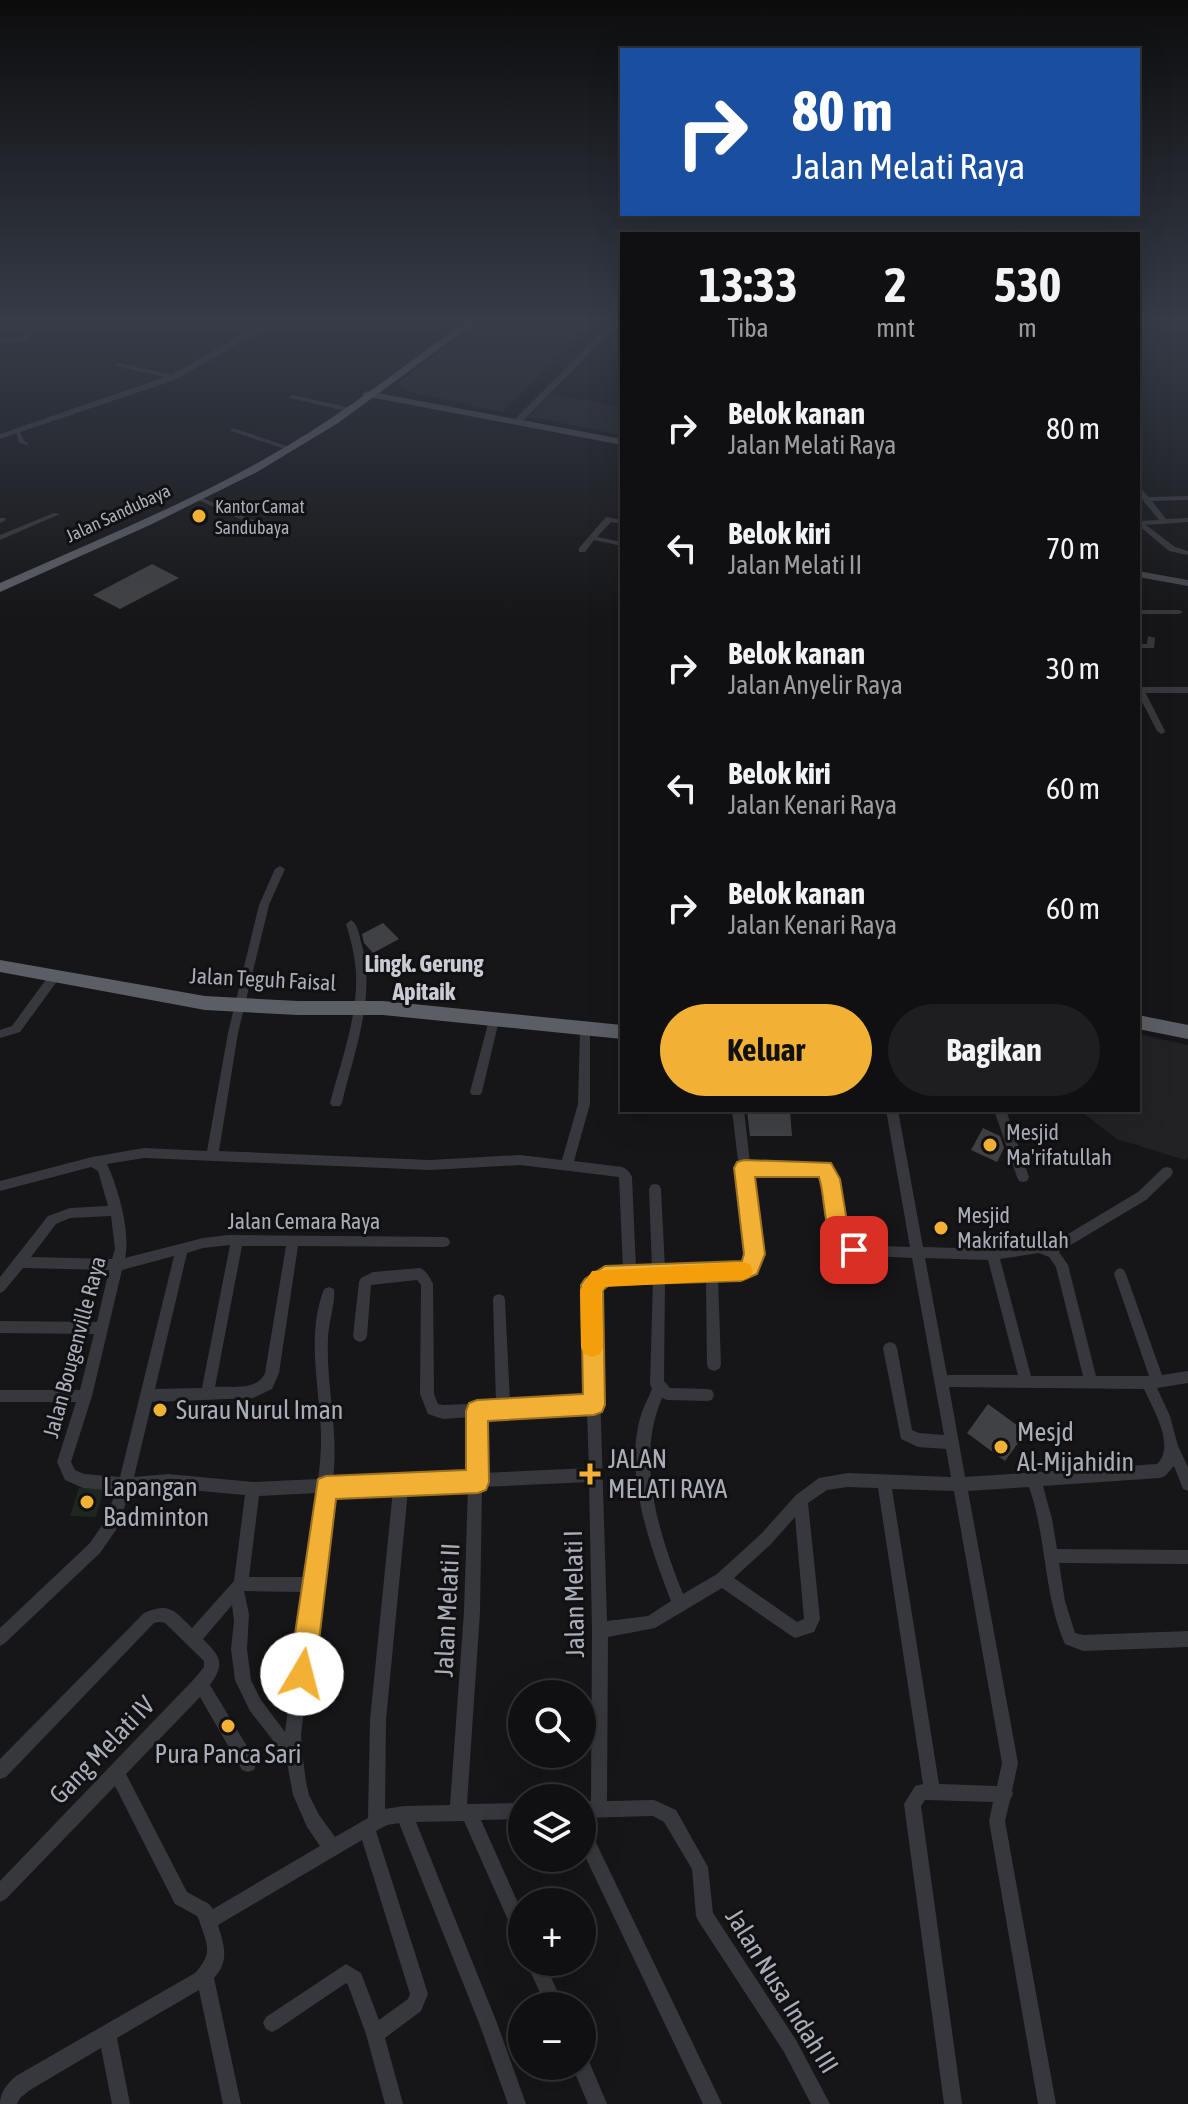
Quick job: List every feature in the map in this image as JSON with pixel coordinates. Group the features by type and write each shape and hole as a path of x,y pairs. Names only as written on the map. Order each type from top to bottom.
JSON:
{"highway":[{"name":"Jalan Sandubaya","path":"0,588 196,497 290,449 330,422"},
{"name":"Jalan Teguh Faisal","path":"0,955 241,1002"},
{"name":"Jalan Teguh Faisal","path":"0,966 54,977 241,1002 362,1002 620,1022"},
{"name":"Jalan Teguh Faisal","path":"362,1002 494,1020 620,1032"},
{"path":"1140,1022 1188,1032"},
{"path":"1140,1032 1188,1042"}],"main road":[{"path":"531,422 620,439"},
{"path":"1140,574 1188,585"},
{"path":"1140,581 1188,585"}],"street":[{"path":"0,437 48,422"},
{"path":"233,430 290,449"},
{"path":"18,433 21,442 26,444"},
{"path":"1140,491 1165,522"},
{"path":"196,497 276,532"},
{"path":"1145,499 1188,498"},
{"path":"0,538 56,514"},
{"path":"582,550 609,519 620,522"},
{"path":"1140,523 1188,520"},
{"path":"1140,524 1172,549 1188,553"},
{"path":"593,538 620,544"},
{"path":"1140,612 1179,612"},
{"path":"1140,646 1151,646 1151,638"},
{"path":"1140,690 1188,690"},
{"path":"1140,692 1161,731"},
{"path":"212,1157 241,1002 264,905 280,869"},
{"path":"336,1103 362,1002 361,956 351,924"},
{"path":"0,1034 16,1029 54,977"},
{"path":"476,1092 494,1020"},
{"path":"567,1165 584,1104 585,1030"},
{"path":"738,1112 744,1168 824,1169 829,1177 839,1233 844,1244 862,1251 916,1253 993,1255 1039,1248 1050,1251 1062,1265 1091,1383"},
{"path":"892,1112 1010,1763 997,1821 1047,2104"},
{"path":"1001,1112 1023,1177"},
{"path":"0,1186 134,1154 430,1165 520,1160 622,1172 626,1175 630,1275"},
{"name":"Jalan Bougenville Raya","path":"92,1162 103,1168 116,1211 121,1238 119,1265 64,1467 74,1478 125,1485"},
{"name":"Jalan Melati I","path":"591,1784 600,1630 591,1288 602,1276 741,1272 749,1267 754,1260 744,1168"},
{"path":"1050,1251 1142,1196 1167,1172"},
{"path":"655,1189 659,1274 656,1381 659,1389 667,1394 707,1395"},
{"path":"0,1287 42,1230 56,1217 70,1213 116,1211"},
{"path":"207,1394 237,1240"},
{"name":"Jalan Cemara Raya","path":"20,1262 119,1265 203,1243 237,1240 444,1242"},
{"path":"147,1396 256,1392 270,1378 293,1240"},
{"path":"0,1638 101,1541 111,1525 125,1485 182,1249"},
{"path":"993,1255 1026,1382"},
{"path":"712,1273 714,1365"},
{"path":"360,1336 365,1282 373,1278 416,1274 424,1277 429,1405 440,1412 594,1405"},
{"path":"1120,1274 1172,1445 1188,1484"},
{"path":"329,1293 321,1322 318,1351 329,1427 326,1487 293,1753 295,1780 305,1808 332,1848"},
{"path":"499,1300 503,1408"},
{"path":"0,1327 103,1328"},
{"path":"890,1348 906,1434 918,1440 950,1442"},
{"path":"941,1381 1091,1383 1188,1377"},
{"path":"659,1389 649,1407 646,1428 646,1491 655,1535 680,1604"},
{"path":"0,1396 85,1396"},
{"name":"Jalan Melati II","path":"464,1812 478,1482 477,1411"},
{"path":"600,1630 650,1623 722,1579 766,1539 801,1500 824,1483 848,1480 960,1484 1160,1471 1172,1459 1172,1445"},
{"path":"125,1485 168,1481 253,1489 597,1475"},
{"path":"1034,1480 1060,1606 1070,1639 1083,1643 1188,1639"},
{"path":"884,1482 926,1792"},
{"path":"375,2034 415,2005 419,1994 371,1825 401,1484"},
{"path":"253,1489 238,1588 243,1609 239,1648 243,1685 259,1714 293,1753"},
{"path":"722,1579 795,1630 809,1627 812,1619 801,1500"},
{"path":"1052,1556 1188,1557"},
{"path":"193,1638 238,1588 314,1585"},
{"path":"0,1771 149,1618 159,1614 169,1616 212,1660 212,1669 201,1684 248,1764"},
{"name":"Gang Melati IV","path":"0,1893 201,1684"},
{"path":"7,2104 13,2091 23,2083 205,1976 214,1965 217,1951 205,1911 189,1905 178,1894 117,1773"},
{"path":"953,2104 912,1811 914,1799 926,1792 1005,1794"},
{"name":"Jalan Nusa Indah III","path":"596,1810 654,1808 670,1816 700,1867 705,1916 790,2046 821,2104"},
{"path":"209,1921 371,1825 404,1814 508,1811"},
{"path":"464,1812 508,1903"},
{"path":"404,1814 517,2104"},
{"path":"596,1861 713,2104"},
{"path":"272,2023 348,1973 355,1979 375,2034 394,2104"},
{"path":"205,1976 232,2101"},
{"path":"107,2033 121,2104"},
{"path":"587,2080 598,2104"}],"shaded area":[{"path":"556,422 620,422 620,435"},
{"path":"1140,1034 1188,1045 1188,1158 1185,1160 1117,1139 1082,1112 1140,1112"},
{"name":"Lapangan Badminton","path":"79,1488 104,1489 96,1517 70,1516"}],"building":[{"path":"152,564 179,578 120,609 93,595"},
{"path":"383,923 399,939 373,953 364,943 362,934"},
{"path":"747,1112 790,1112 792,1136 750,1136"},
{"name":"Mesjid Ma'rifatullah","path":"983,1128 1000,1136 1004,1148 997,1162 971,1150"},
{"name":"Mesjd Al-Mijahidin","path":"988,1404 1026,1432 1005,1461 967,1433"}],"slow traffic":[{"path":"592,1347 591,1290 600,1278 608,1275 743,1271"}],"place":[{"name":"Kantor Camat Sandubaya","path":"199,516"},
{"name":"Mesjid Ma'rifatullah","path":"990,1145"},
{"name":"Mesjid Makrifatullah","path":"941,1228"},
{"name":"Surau Nurul Iman","path":"160,1410"},
{"name":"Mesjd Al-Mijahidin","path":"1001,1447"},
{"name":"JALAN MELATI RAYA","path":"590,1474"},
{"name":"Lapangan Badminton","path":"87,1502"},
{"name":"Pura Panca Sari","path":"228,1726"}],"district":[{"name":"Lingk. Gerung Apitaik","path":"424,977"}],"route":[{"path":"302,1674 326,1487 478,1482 477,1411 594,1405 592,1285 605,1276 741,1272 749,1267 755,1254 744,1168 824,1169 830,1179 840,1238 854,1250"}]}
